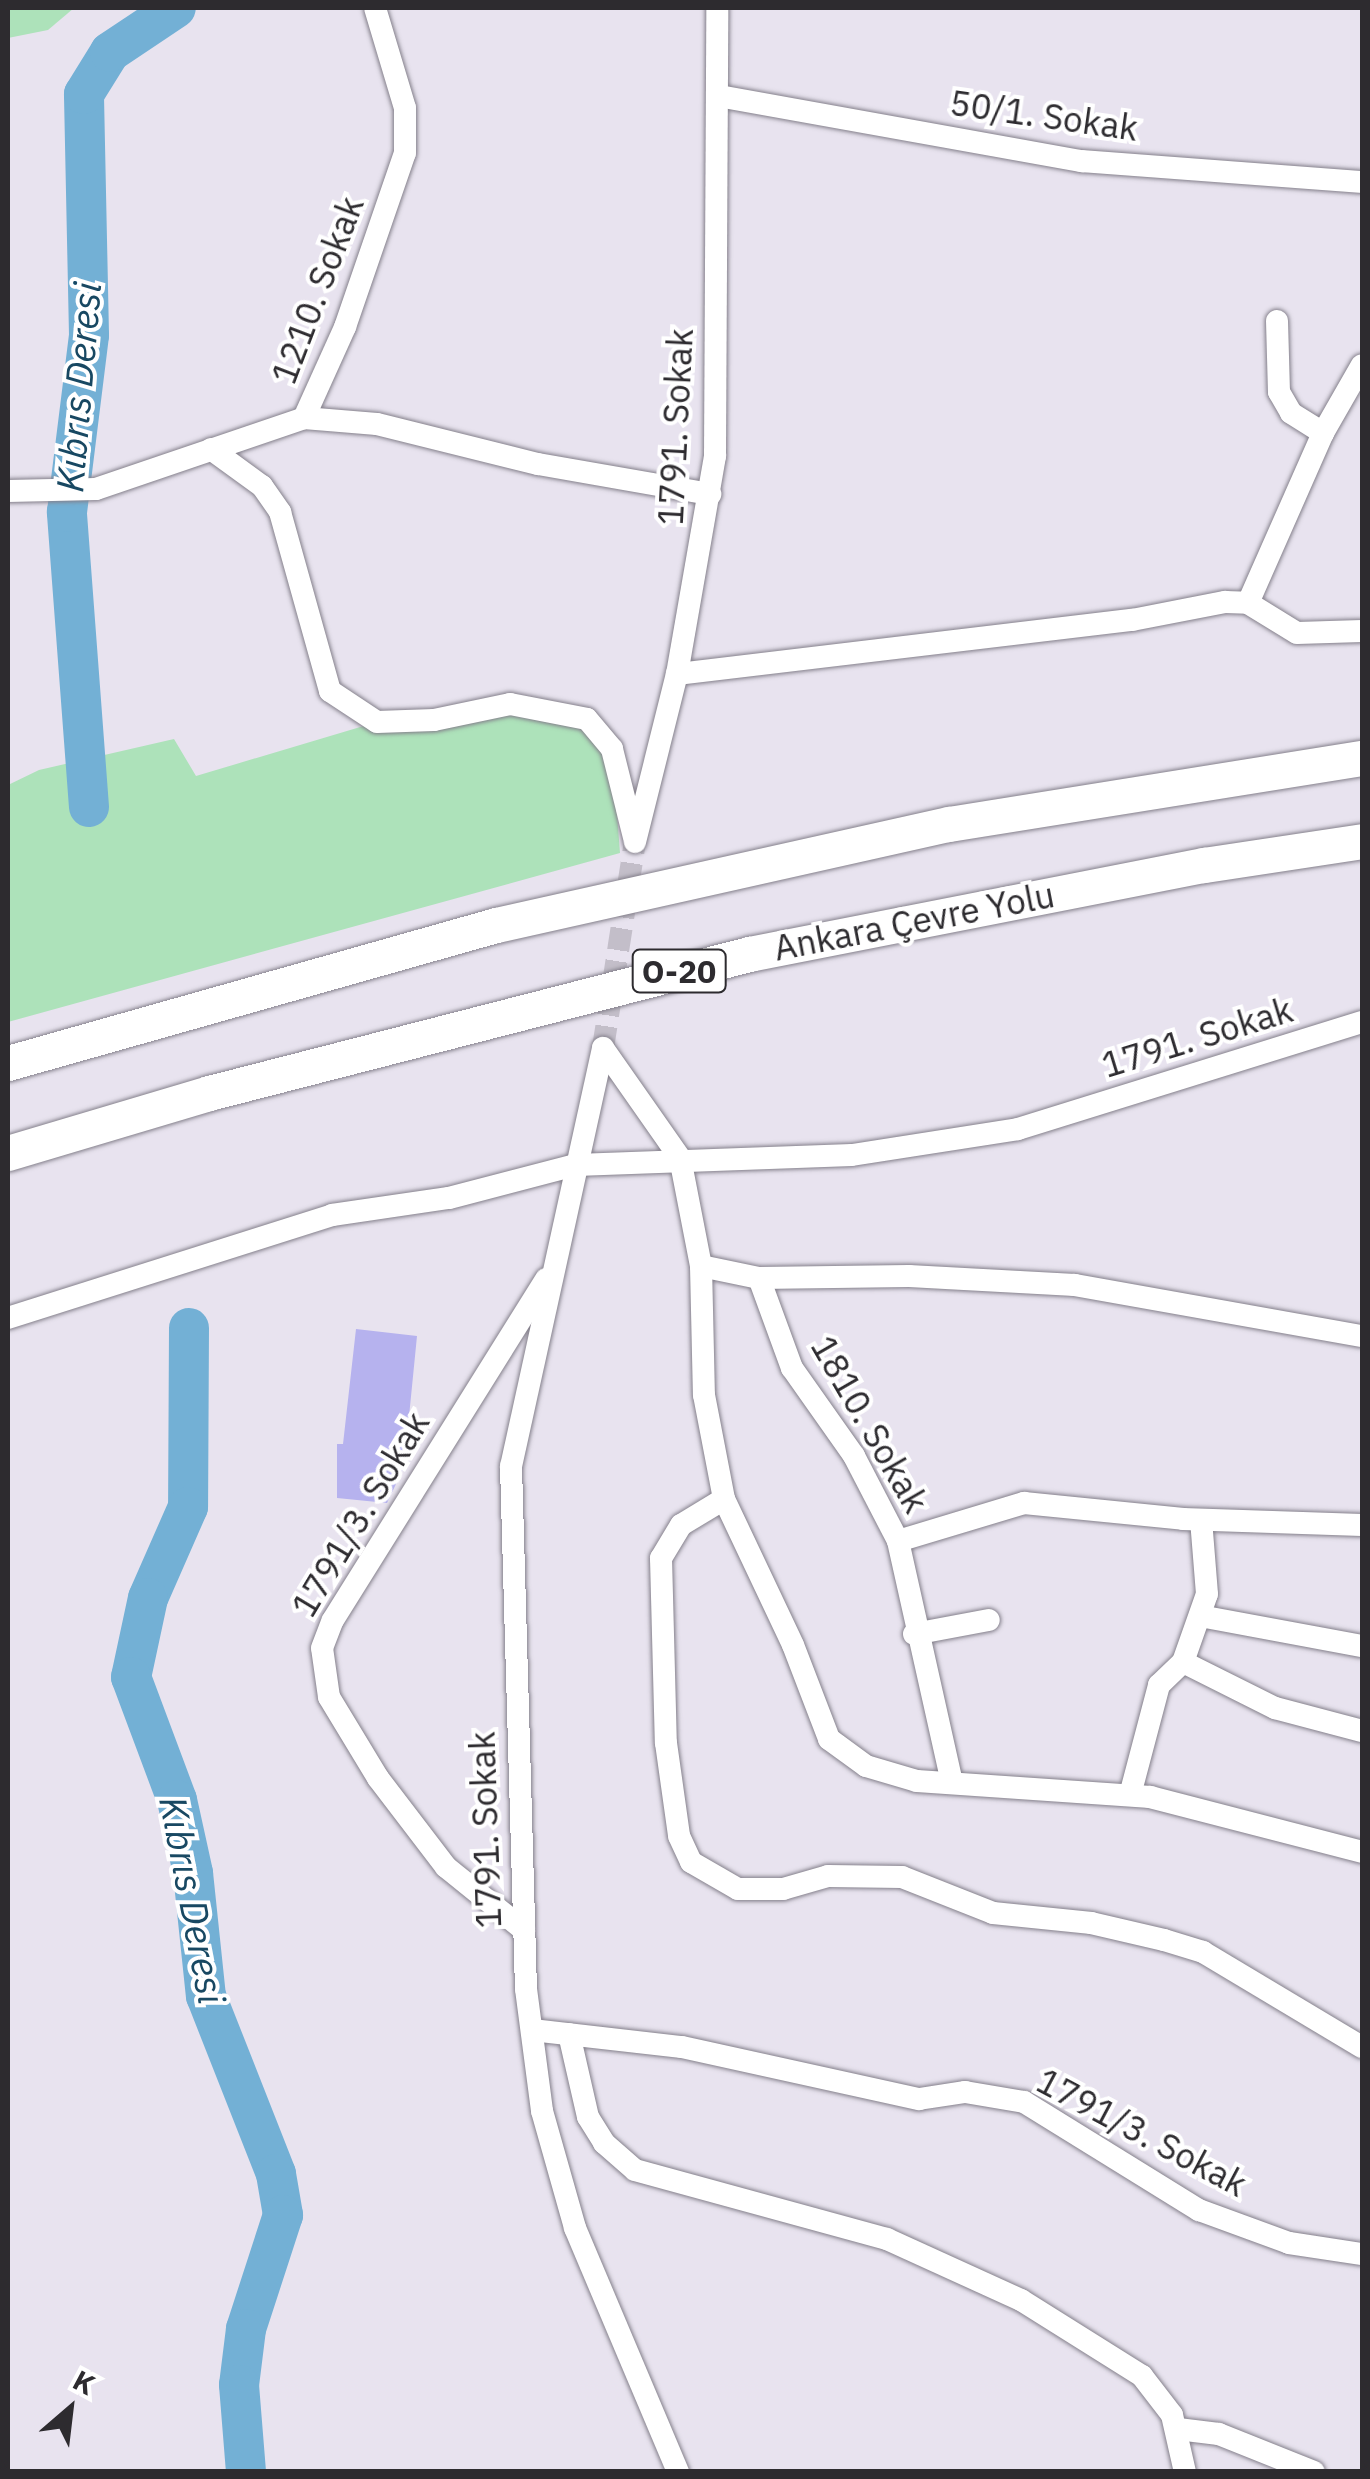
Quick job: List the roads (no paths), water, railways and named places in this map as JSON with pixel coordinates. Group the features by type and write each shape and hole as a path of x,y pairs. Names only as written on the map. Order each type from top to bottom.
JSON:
{"highway":[{"name":"O-20","path":"8,1063 534,916 950,824 1362,758"},
{"name":"Ankara Çevre Yolu","path":"8,1153 247,1083 749,954 1204,865 1362,841"}],"street":[{"name":"1210. Sokak","path":"8,491 38,494 96,489 304,418 345,327 405,153 405,108 375,8"},
{"name":"1791. Sokak","path":"211,448 262,486 280,512 330,690 378,722 434,720 510,704 587,719 612,750 635,842 678,674 710,494 719,96 717,8"},
{"name":"50/1. Sokak","path":"719,96 1082,161 1362,182"},
{"path":"1277,321 1279,392 1291,413 1324,433"},
{"path":"1248,602 1324,433 1362,365"},
{"path":"304,418 412,430 538,464 710,494"},
{"path":"678,674 1248,602 1297,633 1362,632"},
{"name":"1791. Sokak","path":"576,1165 680,1158 852,1155 1018,1129 1362,1022"},
{"name":"1791. Sokak","path":"678,2472 575,2228 542,2111 524,1930 511,1466 603,1048 680,1158"},
{"path":"680,1158 701,1266 704,1396 724,1500 794,1645 828,1739 866,1766 918,1781 1130,1795 1362,1852"},
{"path":"8,1318 332,1214 449,1198 576,1165"},
{"path":"701,1266 758,1278 909,1276 1074,1285 1362,1336"},
{"name":"1791/3. Sokak","path":"524,1930 446,1866 378,1778 329,1697 322,1648 333,1620 553,1268"},
{"name":"1810. Sokak","path":"758,1278 792,1368 854,1456 898,1541 914,1634 952,1783"},
{"path":"724,1500 681,1525 661,1558 666,1742 679,1836 691,1862 738,1890 783,1888 828,1876 902,1877 992,1913 1091,1923 1164,1940 1202,1952 1362,2047"},
{"path":"898,1541 1024,1503 1201,1520 1362,1526"},
{"path":"1130,1795 1159,1685 1183,1662 1207,1594 1201,1520"},
{"path":"1200,1616 1362,1646"},
{"path":"914,1634 990,1620"},
{"path":"1183,1662 1275,1708 1362,1731"},
{"name":"1791/3. Sokak","path":"532,2030 682,2047 919,2099 965,2092 1024,2102 1200,2210 1289,2243 1362,2254"},
{"path":"569,2034 588,2117 604,2142 635,2170 843,2224 976,2276 1127,2364 1164,2402 1178,2429 1185,2472"},
{"path":"1178,2429 1220,2434 1314,2472"}],"waterway":[{"name":"Kıbrıs Deresi","path":"89,807 67,512 89,335 84,94 110,52 176,8"},
{"name":"Kıbrıs Deresi","path":"189,1328 188,1507 148,1598 131,1677 177,1800 193,1873 206,1996 276,2174 283,2215 246,2329 239,2385 246,2472"}],"tunnel":[{"path":"603,1048 635,842"}]}
